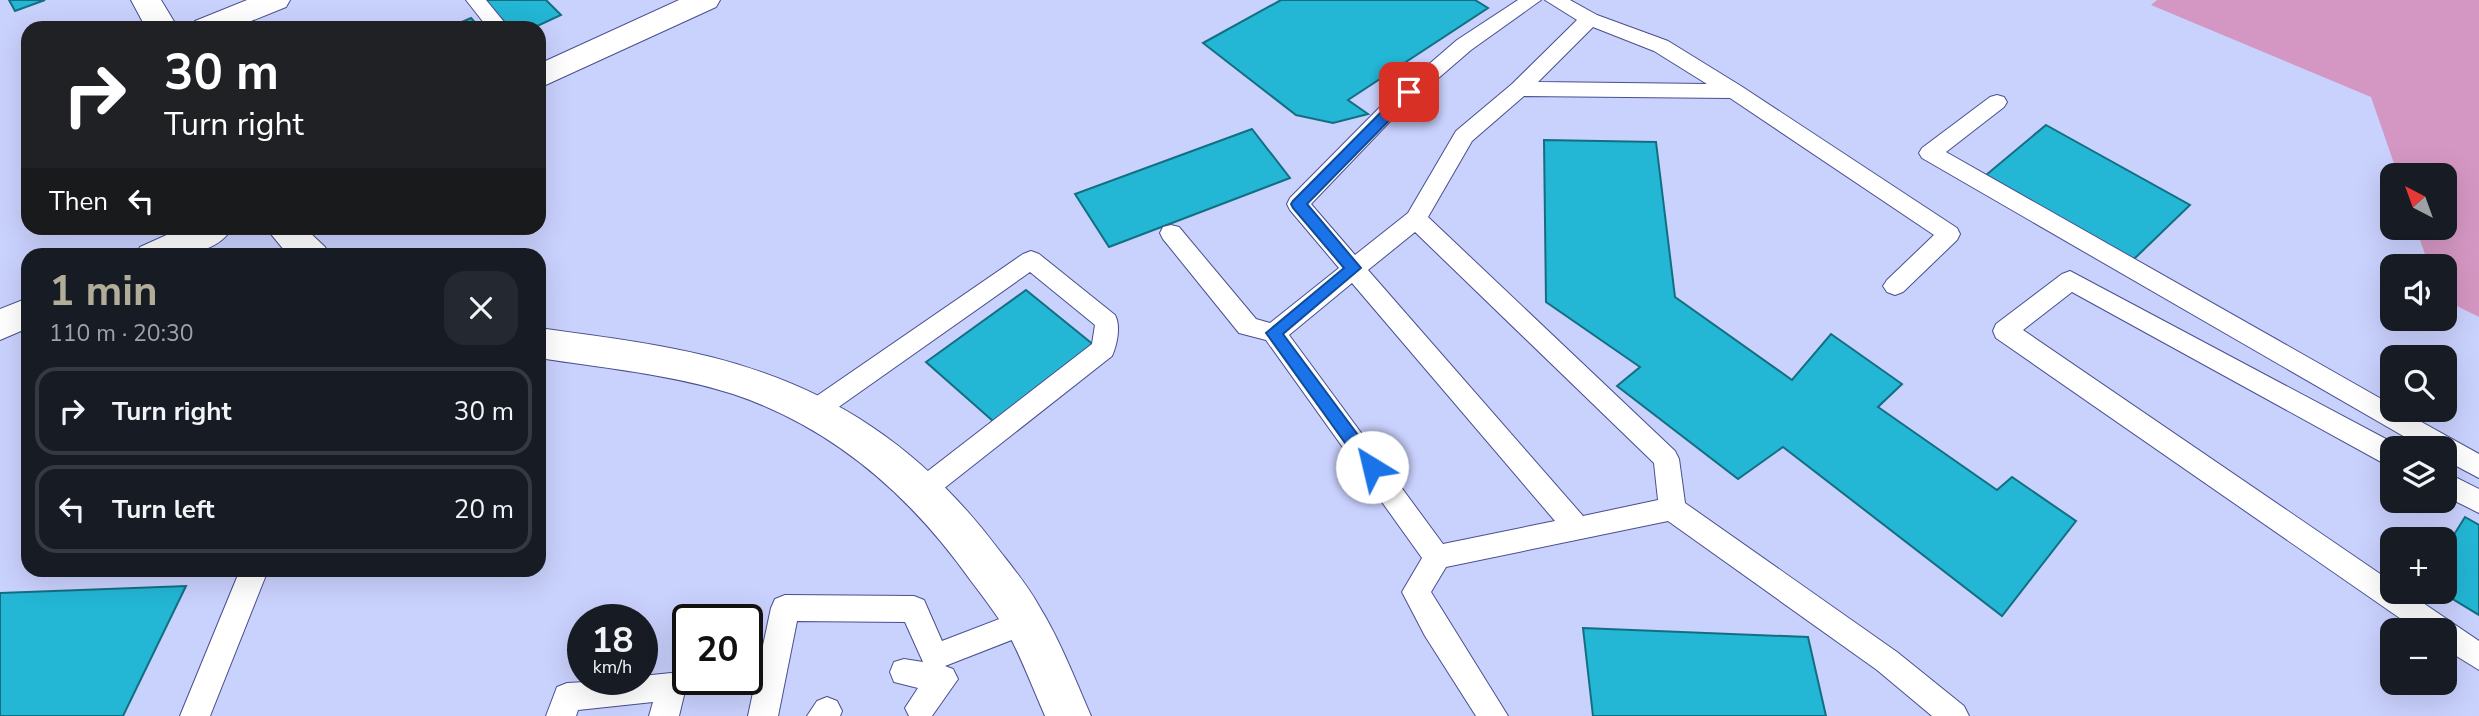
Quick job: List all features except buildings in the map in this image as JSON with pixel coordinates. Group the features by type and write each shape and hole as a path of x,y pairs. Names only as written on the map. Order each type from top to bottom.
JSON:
{"street":[{"path":"146,0 158,21"},
{"path":"223,21 275,0"},
{"path":"546,74 705,0"},
{"path":"171,248 200,235"},
{"path":"291,235 304,248"},
{"path":"0,325 21,315"},
{"path":"546,344 674,363 738,380 814,411 874,445 924,489 973,547 1025,622 1068,716"}],"lane":[{"path":"476,0 493,21"},
{"path":"1531,0 1464,45 1391,108 1298,204 1577,528"},
{"path":"1555,0 1590,19 1661,46 1734,91 1949,234 1895,286"},
{"path":"1274,333 1416,219 1464,136 1519,89 1590,19"},
{"path":"1519,89 1734,91"},
{"path":"1997,102 1930,153 2479,467"},
{"path":"1416,219 1666,459 1672,509"},
{"path":"1171,233 1248,326 1274,333 1437,557"},
{"path":"814,411 1031,260 1107,322 1103,349 924,489"},
{"path":"2380,448 2070,280 2006,331 2423,618"},
{"path":"2457,490 2479,502"},
{"path":"1493,716 1435,627 1416,592 1437,557 1672,509 1886,661 1950,715"},
{"path":"195,716 251,577"},
{"path":"763,716 785,608 914,609 939,668 919,708"},
{"path":"904,672 939,668 1025,622"},
{"path":"2457,642 2479,657"},
{"path":"561,716 566,696 670,687 664,716"}],"shaded area":[{"path":"2157,0 2479,0 2479,317 2457,306 2457,254 2425,254 2420,240 2457,240 2457,163 2394,163 2371,97 2151,5"}],"route":[{"path":"1372,467 1274,333 1353,268 1298,204 1409,92"}]}
